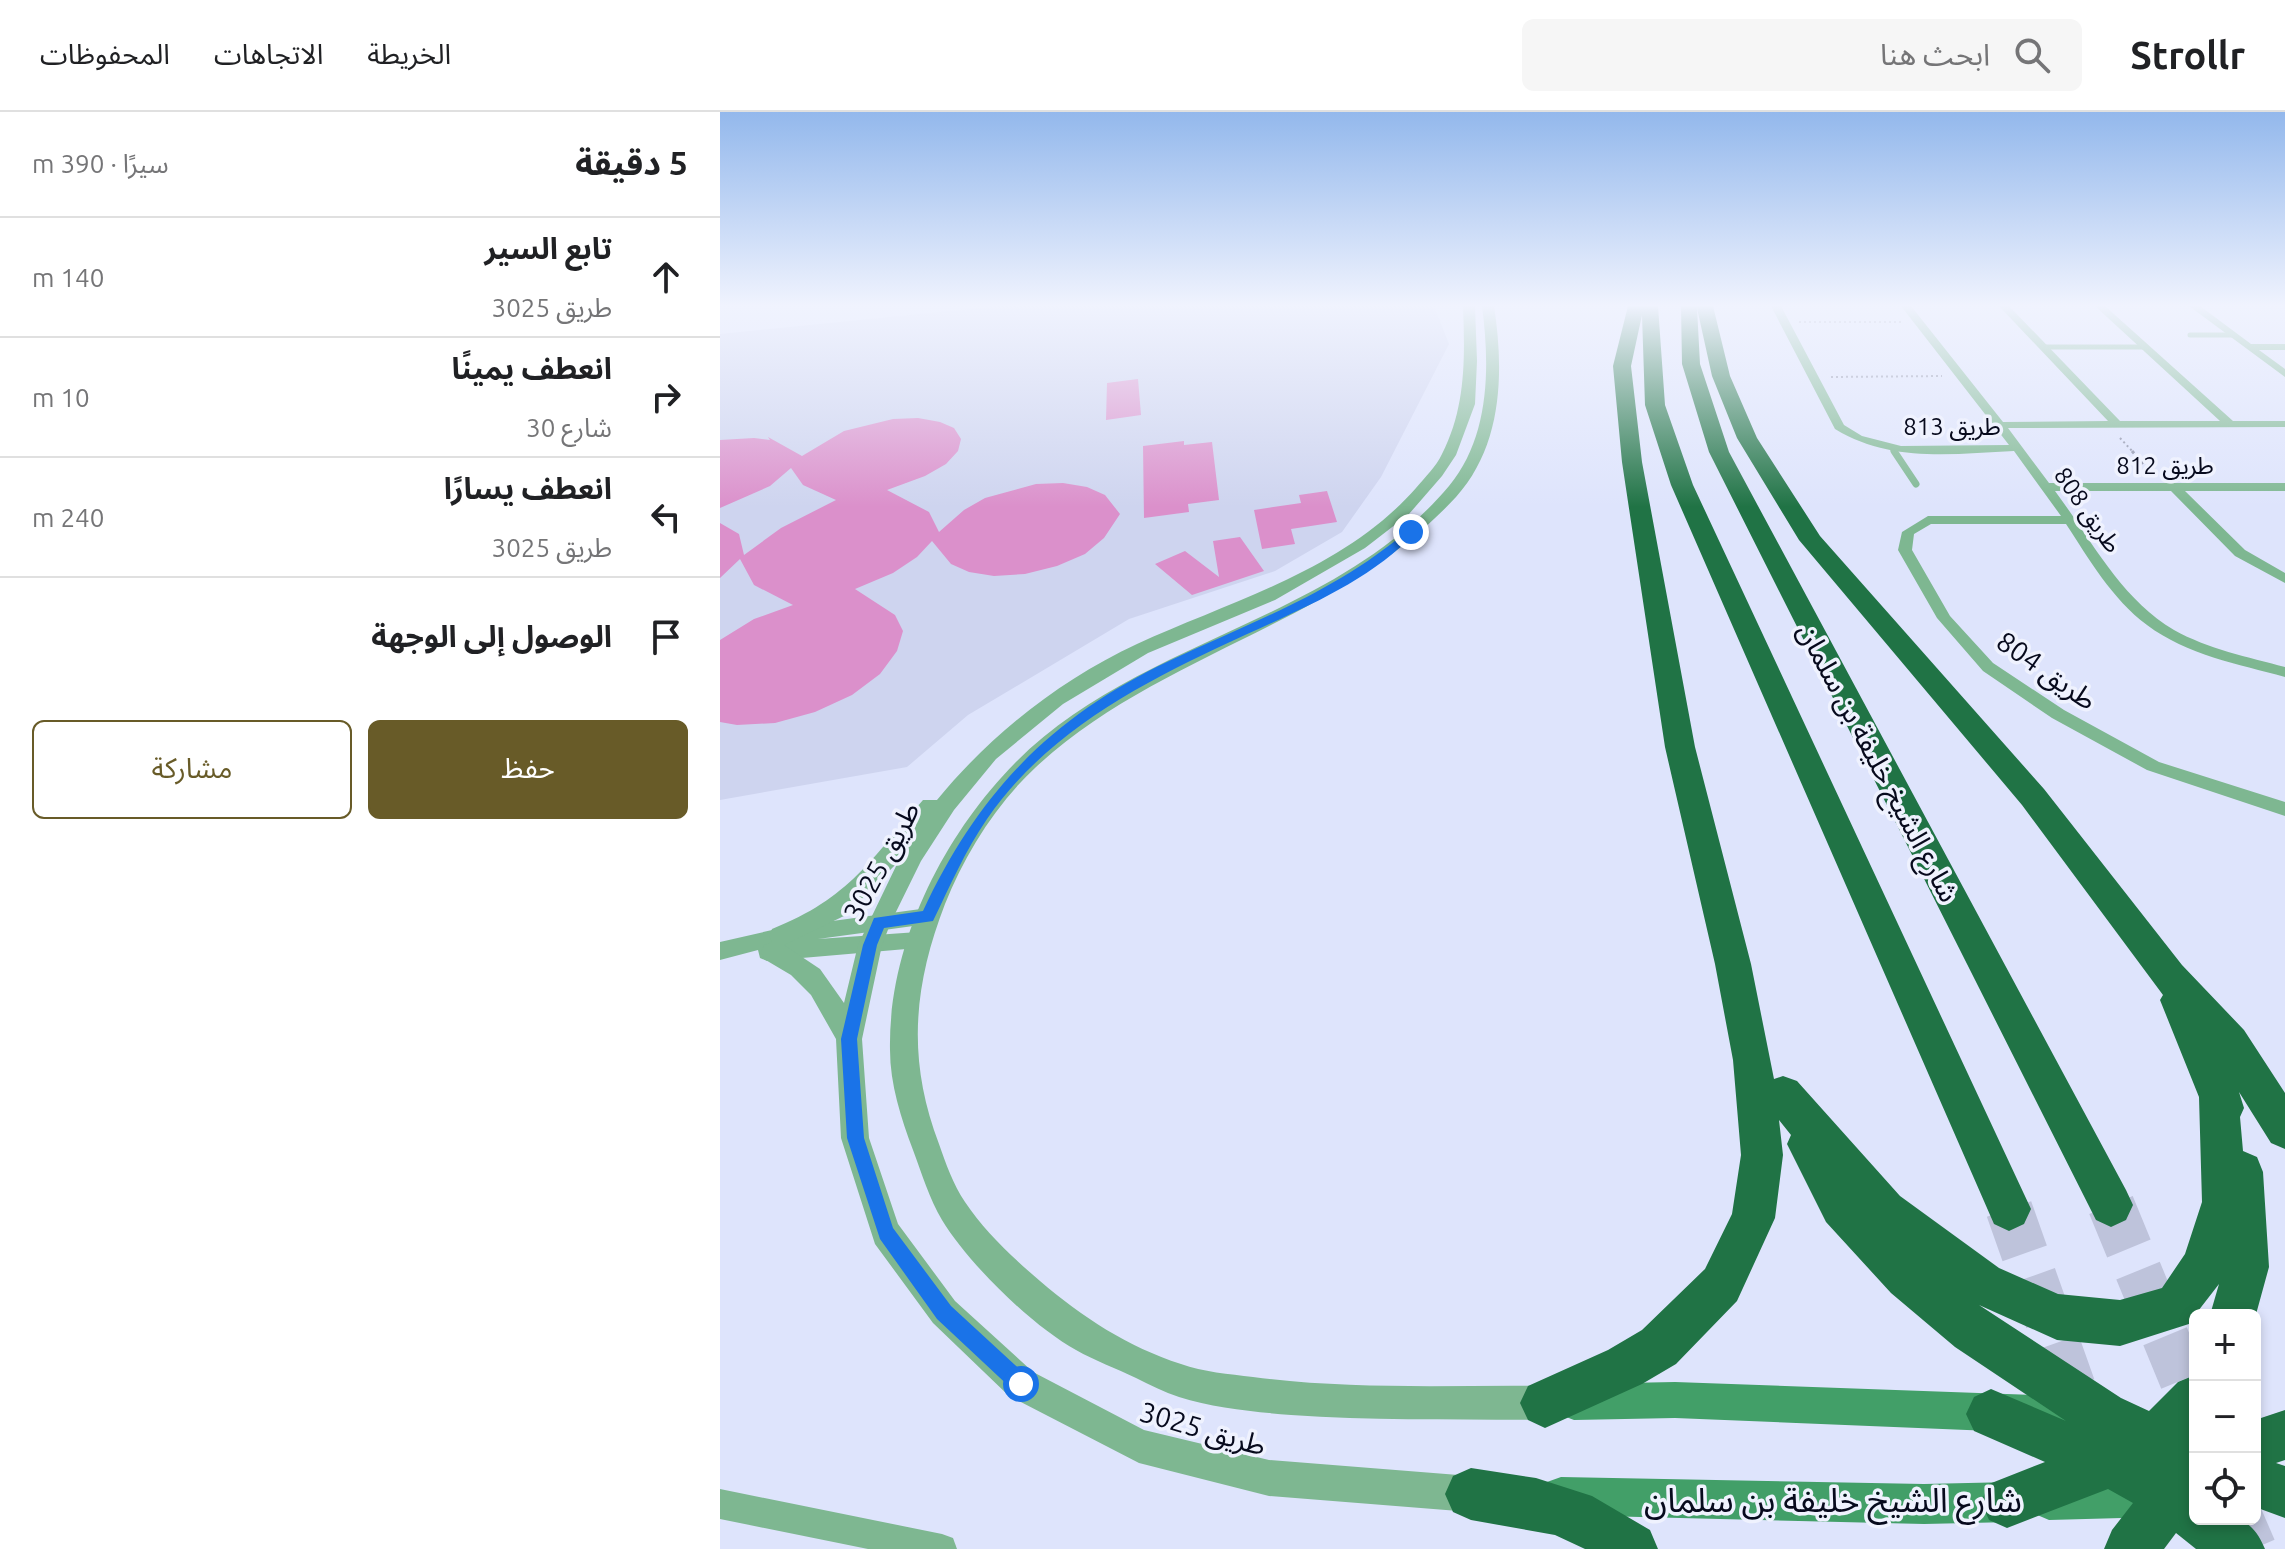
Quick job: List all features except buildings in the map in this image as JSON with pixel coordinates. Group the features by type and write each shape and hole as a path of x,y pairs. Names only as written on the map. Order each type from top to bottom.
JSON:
{"highway":[{"path":"1545,1403 1625,1367 1659,1347 1721,1285 1753,1218 1762,1155 1752,1060 1733,964 1680,747 1632,462 1623,373"},
{"name":"شارع الشيخ خليفة بن سلمان","path":"1653,373 1655,405 1682,485 2009,1209"},
{"name":"شارع الشيخ خليفة بن سلمان","path":"1694,373 1719,452 2111,1205"},
{"path":"1720,373 1747,438 1811,540 2033,797 2169,976 2230,1043 2285,1129"},
{"path":"1733,964 1783,1095 1841,1207 1907,1277 2106,1439"},
{"path":"2169,976 2219,1090 2242,1170 2246,1267 2235,1309"},
{"path":"1783,1095 1885,1211 1983,1284 2057,1317 2120,1323 2176,1307 2204,1266 2224,1202 2219,1090"},
{"path":"1991,1414 2106,1439 2187,1464 2238,1549"},
{"path":"2261,1443 2285,1435"},
{"path":"2007,1502 2106,1439"},
{"path":"2131,1549 2187,1464"},
{"path":"2261,1483 2285,1492"},
{"path":"1471,1494 1557,1507 1607,1530 1631,1549"}],"main road":[{"path":"1545,1403 1675,1400 1991,1414"},
{"path":"2261,1424 2285,1426"},
{"name":"شارع الشيخ خليفة بن سلمان","path":"1471,1494 1924,1504 2007,1502 2187,1464"},
{"path":"2261,1499 2285,1499"}],"street":[{"name":"طريق 3025","path":"1474,373 1480,404 1471,469 1436,509 1387,553 1295,608 1169,665 1097,707 1025,765 984,814 951,866 928,916 918,940 903,1040 914,1116 946,1199 996,1265 1078,1334 1180,1381 1307,1400 1545,1403"},
{"name":"طريق 813","path":"1811,373 1839,427 1861,440 1892,448 2014,448"},
{"name":"طريق 808","path":"1959,373 2070,520 2118,591 2141,614 2171,634 2206,649 2285,672"},
{"path":"2066,373 2111,423"},
{"path":"2174,373 2229,423"},
{"name":"طريق 3025","path":"1471,1494 1269,1478 1139,1446 1021,1384 944,1312 886,1233 855,1138 849,1039 875,934 912,856 946,804 989,754 1056,699 1142,649 1269,596 1359,545 1404,511 1437,473 1480,404"},
{"path":"1997,425 2285,424"},
{"name":"طريق 812","path":"2045,487 2285,487"},
{"path":"2169,487 2240,553 2285,579"},
{"name":"طريق 804","path":"2070,520 1928,520 1908,532 1905,550 1944,618 1988,667 2058,714 2153,766 2285,809"},
{"path":"777,944 839,907 863,885 930,807 989,754"},
{"path":"726,950 875,934 928,916"},
{"path":"875,934 918,940"},
{"path":"777,944 821,985 849,1039"},
{"path":"720,1504 942,1549"}],"lane":[{"path":"1892,448 1916,484"}],"path":[{"path":"1813,377 1961,376"},
{"path":"2111,423 2169,487"}],"shaded area":[{"path":"720,373 1434,373 1381,477 1342,532 1275,571 1129,619 968,715 907,767 720,800"}],"tunnel":[{"path":"2111,1205 2189,1394"},
{"path":"2009,1209 2076,1398"},
{"path":"2243,1525 2253,1549"}],"route":[{"path":"1021,1384 944,1312 886,1233 855,1138 849,1039 870,945 879,922 928,916 936,893 984,814 1025,765 1085,714 1169,665 1295,608 1343,582 1387,553 1411,532"}]}
